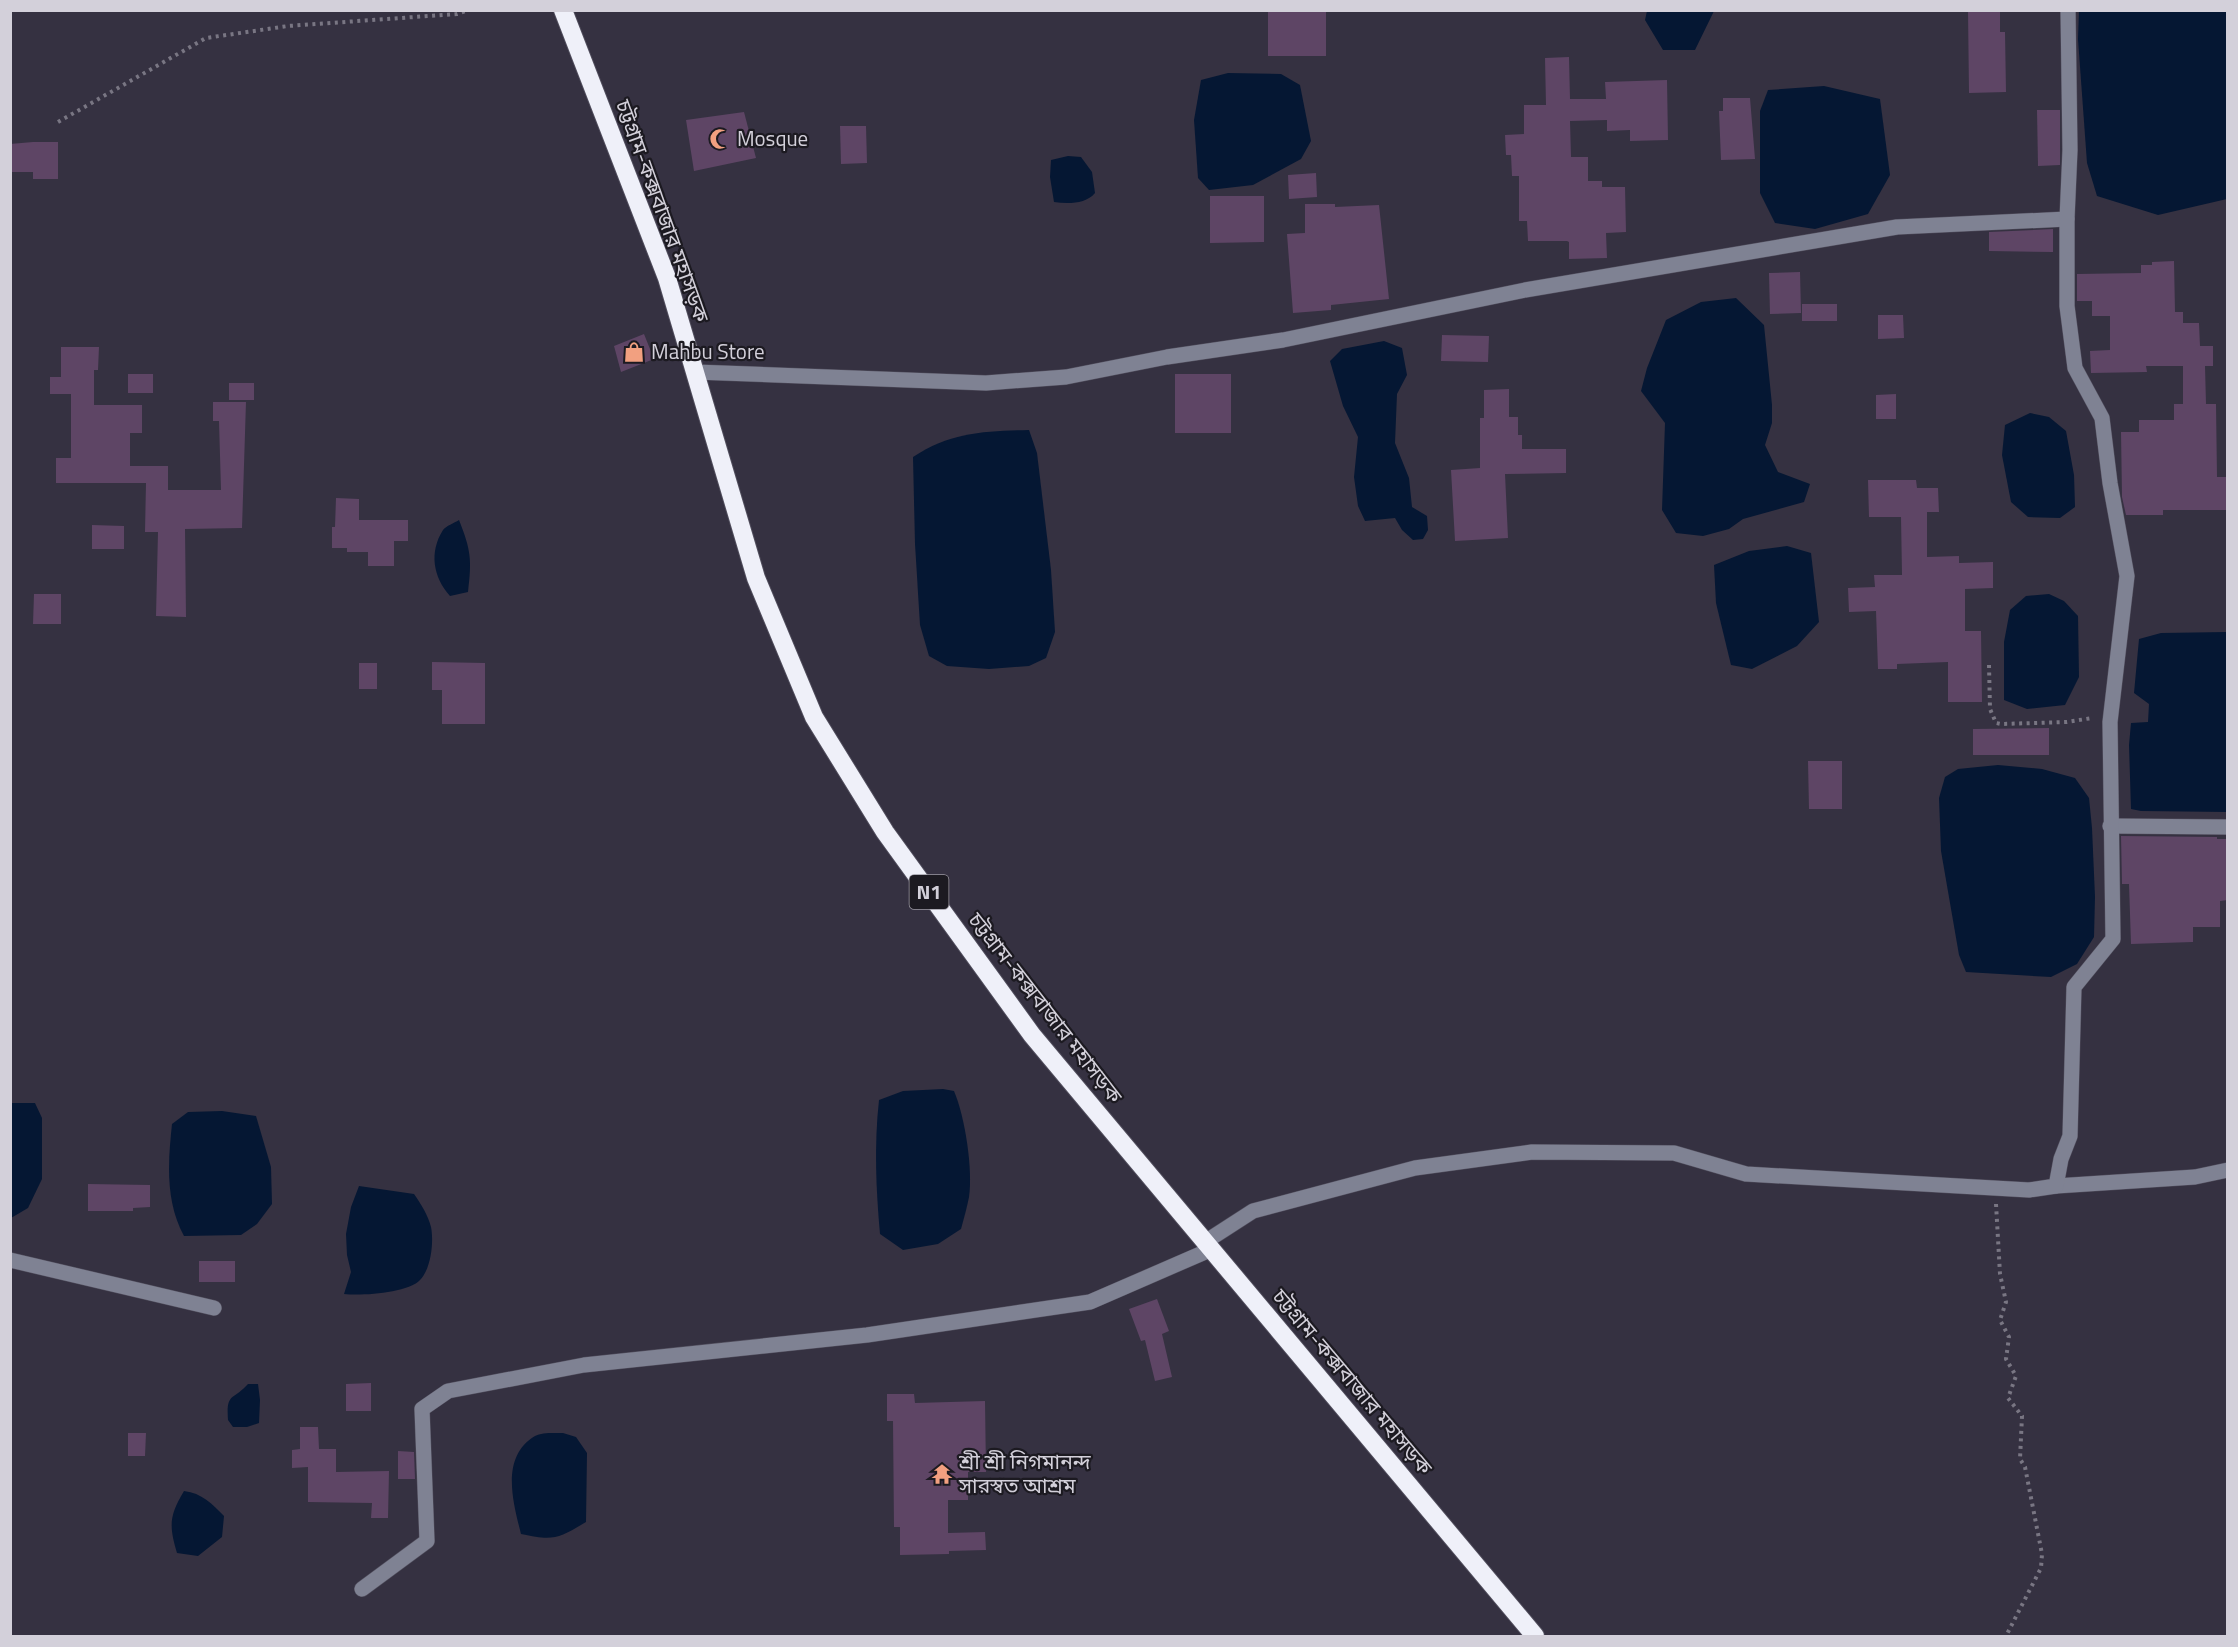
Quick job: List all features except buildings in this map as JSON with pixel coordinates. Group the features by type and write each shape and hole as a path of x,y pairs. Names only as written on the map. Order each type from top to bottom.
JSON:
{"highway":[{"name":"চট্টগ্রাম-কক্সবাজার মহাসড়ক","path":"563,10 667,278 756,578 814,717 885,832 1032,1035 1535,1636"}],"street":[{"path":"2056,1186 2061,1159 2070,1136 2074,987 2113,939 2110,826 2111,716 2127,576 2110,483 2102,418 2074,368 2067,306 2070,150 2068,10"},
{"path":"695,372 986,383 1066,377 1167,357 1283,340 1525,290 1897,227 2067,219"},
{"path":"2110,826 2228,827"},
{"path":"362,1589 427,1541 422,1409 448,1391 584,1365 867,1335 1090,1302 1208,1245 1254,1211 1415,1168 1532,1152 1674,1153 1746,1174 2029,1190 2056,1186 2195,1177 2228,1170"},
{"path":"10,1260 214,1308"}],"path":[{"path":"58,122 206,39 288,26 457,14 469,10"},
{"path":"1989,665 1990,709 1996,723 2067,722 2111,716"},
{"path":"1995,1188 2000,1274 2006,1302 2000,1320 2009,1336 2006,1359 2016,1377 2008,1398 2022,1416 2020,1459 2025,1467 2042,1554 2041,1568 2006,1636"}],"water":[{"path":"1647,10 1714,11 1695,50 1663,50 1645,20"},
{"path":"2079,11 2227,11 2227,199 2158,215 2097,196 2087,163 2078,39"},
{"path":"1228,73 1281,74 1300,85 1311,141 1301,159 1253,185 1209,190 1198,178 1194,120 1201,80"},
{"path":"1824,86 1880,99 1890,175 1868,214 1815,229 1775,223 1760,193 1760,111 1768,90"},
{"path":"1068,156 1081,157 1092,172 1095,193 1082,201 1054,202 1050,177 1051,160"},
{"path":"1736,298 1764,325 1772,405 1772,423 1765,445 1778,472 1810,484 1804,502 1743,519 1729,529 1703,536 1676,533 1662,510 1665,423 1641,391 1647,368 1666,320 1701,302"},
{"path":"1384,341 1402,348 1407,375 1397,394 1395,443 1409,478 1412,507 1427,516 1428,530 1423,539 1413,540 1402,530 1395,518 1365,521 1358,506 1354,477 1358,437 1343,406 1330,361 1342,349"},
{"path":"2030,413 2049,417 2066,431 2074,475 2075,507 2060,518 2028,517 2011,502 2002,455 2005,425"},
{"path":"1029,430 1037,453 1051,570 1055,632 1046,658 1029,666 989,669 947,666 929,656 920,625 913,457 941,442 969,434"},
{"path":"459,520 470,555 468,592 450,596 437,573 436,547 443,530"},
{"path":"1787,546 1811,553 1819,622 1797,646 1752,669 1731,665 1716,603 1714,565 1749,551"},
{"path":"2049,594 2064,601 2078,616 2079,677 2065,705 2027,709 2004,700 2004,642 2010,610 2026,596"},
{"path":"2227,632 2227,812 2131,809 2129,745 2131,723 2148,722 2149,704 2134,693 2139,639 2161,633"},
{"path":"1998,765 2042,769 2075,778 2089,798 2095,897 2094,937 2077,964 2051,977 1966,972 1959,955 1941,851 1939,798 1945,777 1958,769"},
{"path":"943,1089 954,1091 965,1129 970,1172 969,1197 961,1229 938,1244 903,1250 880,1234 876,1167 879,1100 903,1091"},
{"path":"11,1103 35,1103 42,1118 42,1179 28,1208 11,1218"},
{"path":"222,1111 256,1116 271,1167 272,1204 257,1224 241,1235 184,1236 174,1209 169,1181 172,1124 188,1112"},
{"path":"359,1186 414,1194 424,1210 431,1227 431,1255 424,1275 414,1284 384,1293 344,1294 351,1272 346,1234 351,1207"},
{"path":"248,1384 258,1384 259,1423 247,1427 233,1427 228,1420 229,1401"},
{"path":"545,1433 563,1433 576,1437 587,1453 586,1522 555,1537 521,1534 512,1481 517,1456 524,1445 535,1436"},
{"path":"184,1491 211,1503 224,1516 222,1537 198,1556 177,1553 173,1535 173,1514"}],"place":[{"name":"Mosque","path":"720,139"},
{"name":"Mahbu Store","path":"634,352"},
{"name":"শ্রী শ্রী নিগমানন্দ সারস্বত আশ্রম","path":"942,1474"}]}
